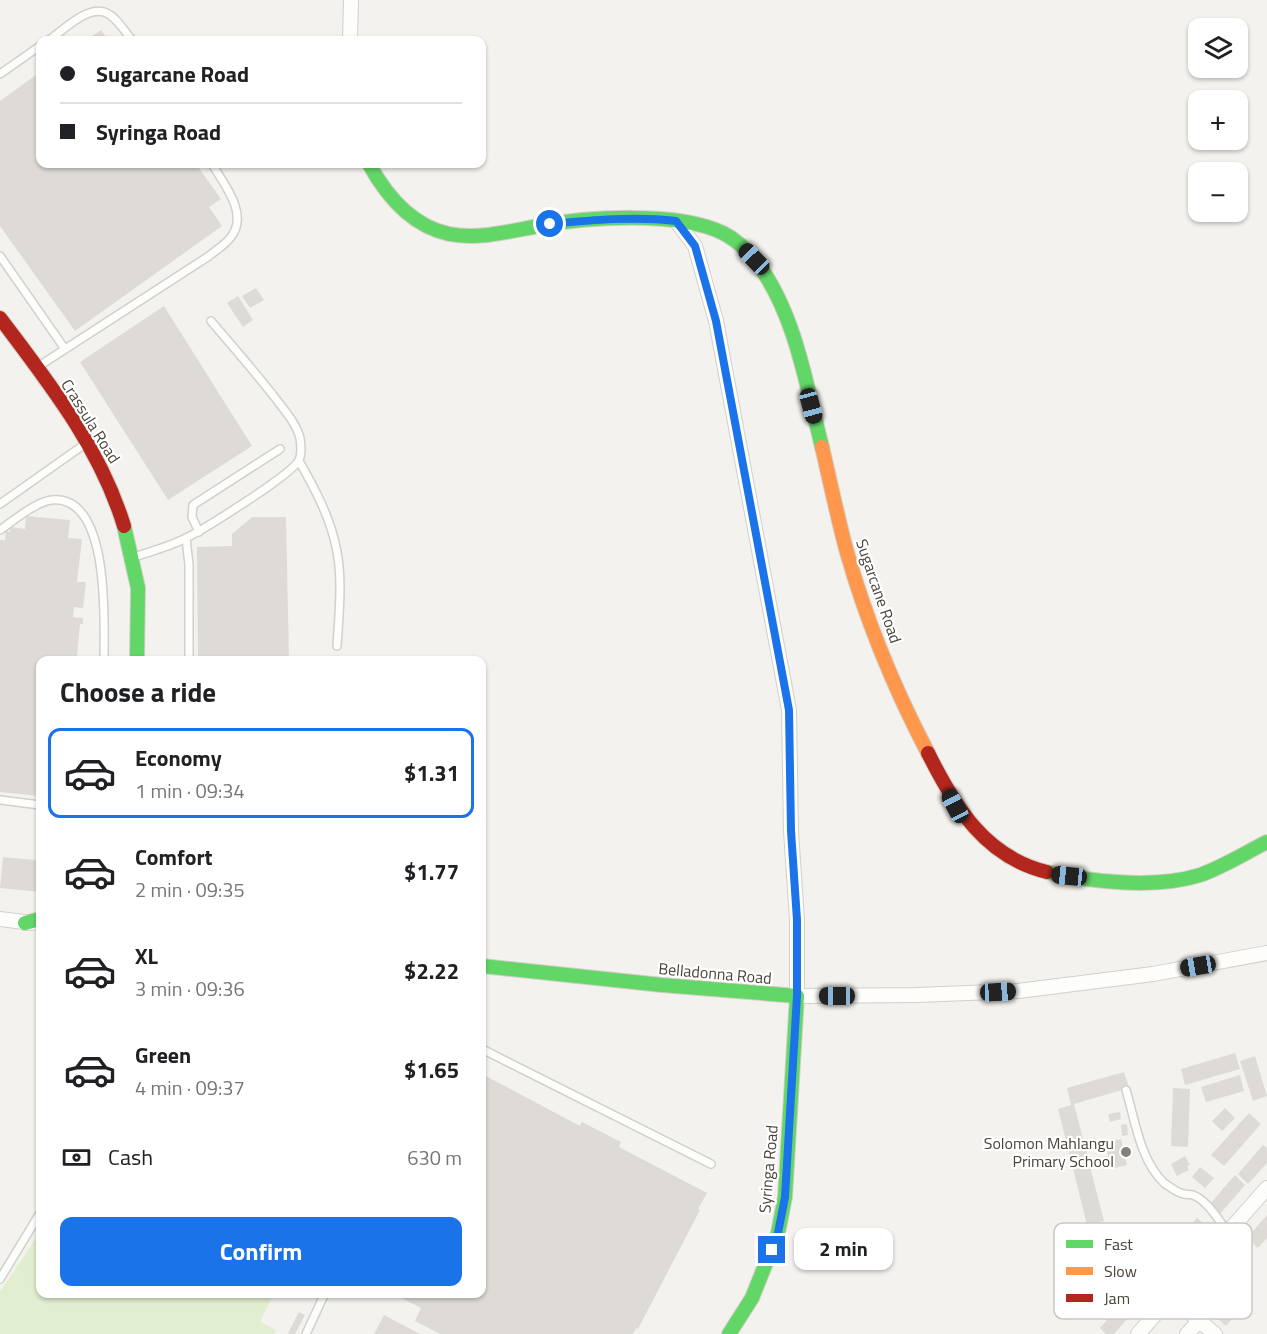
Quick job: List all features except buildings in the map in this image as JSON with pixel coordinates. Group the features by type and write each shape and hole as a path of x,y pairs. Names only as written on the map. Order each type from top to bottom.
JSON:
{"street":[{"path":"350,36 351,0"},
{"name":"Sugarcane Road","path":"371,168 384,189 400,206 438,231 459,236 479,236 588,220 647,218 707,226 739,243 754,259 776,291 793,339 848,551 877,639 911,722 955,806 991,845 1011,858 1052,874 1132,882 1156,882 1199,875 1267,842"},
{"path":"676,221 695,246 716,321 789,710 792,840 797,920 797,996"},
{"name":"Crassula Road","path":"0,318 87,442 100,464 120,513 137,579 139,619 137,656"},
{"path":"0,919 36,924"},
{"path":"25,923 36,920"},
{"name":"Belladonna Road","path":"486,966 772,995 917,995 1018,991 1153,974 1267,953"},
{"name":"Syringa Road","path":"729,1334 752,1298 778,1233 785,1197 797,996"},
{"path":"1236,1223 1267,1188"},
{"path":"1138,1334 1151,1319"},
{"path":"1197,1319 1215,1334"},
{"path":"1187,1334 1199,1321"}],"lane":[{"path":"55,36 85,15 96,11 110,15 128,36"},
{"path":"0,74 36,49"},
{"path":"37,368 209,256 232,236 236,228 236,208 214,168"},
{"path":"0,256 65,349"},
{"path":"132,558 199,532 281,478 299,461 300,438 291,419 211,321"},
{"path":"0,504 87,442"},
{"path":"199,532 192,517 193,505 280,449"},
{"path":"299,461 318,494 336,547 340,606 337,646"},
{"path":"0,530 42,502 52,500 68,502 81,513 98,548 104,598 104,656"},
{"path":"186,538 189,565 189,656"},
{"path":"0,800 36,804"},
{"path":"486,1051 711,1164"},
{"path":"1126,1090 1152,1169 1174,1190 1197,1197 1221,1223"},
{"path":"0,1279 36,1220"},
{"path":"306,1334 323,1298"}],"green space":[{"path":"36,1238 36,1298 272,1298 260,1322 276,1330 274,1334 0,1334 0,1292"}],"traffic: fast":[{"path":"371,168 392,198 412,217 449,234 472,236 582,220 632,218 682,221 704,226 728,236 750,254 781,304 798,351 822,447"},
{"path":"124,526 138,588 137,656"},
{"path":"1047,872 1104,881 1164,882 1200,875 1267,842"},
{"path":"25,923 36,920"},
{"path":"486,966 662,985 797,996 785,1197 778,1233 752,1298 729,1334"}],"traffic: slow":[{"path":"822,447 846,549 862,602 892,679 928,753"}],"traffic: jam":[{"path":"0,318 54,392 87,443 114,497 124,526"},
{"path":"928,753 949,792 974,827 1006,855 1025,865 1047,872"}],"place":[{"name":"Solomon Mahlangu Primary School","path":"1126,1152"}],"route":[{"path":"550,224 647,218 676,221 695,246 716,321 789,710 791,831 797,920 797,996 785,1197 772,1250"}]}
